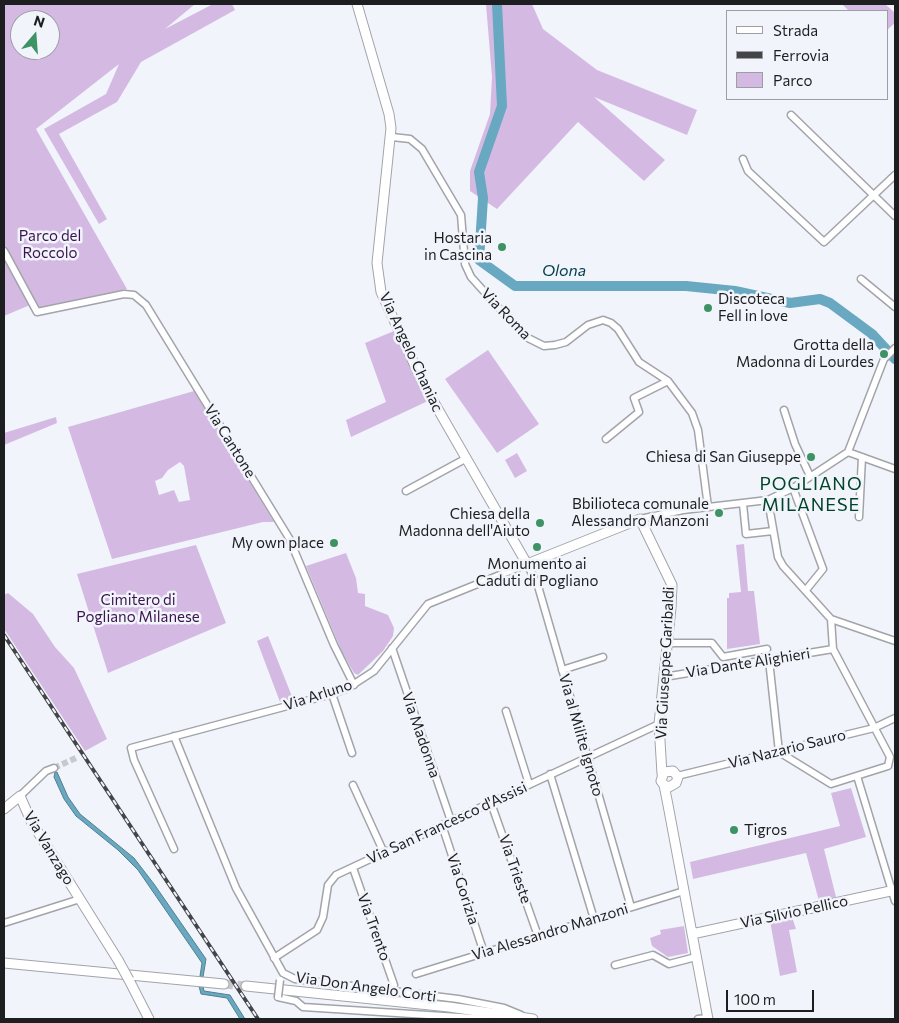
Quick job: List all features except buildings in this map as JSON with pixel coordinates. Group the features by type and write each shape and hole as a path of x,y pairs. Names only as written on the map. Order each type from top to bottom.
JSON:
{"street":[{"name":"Via Angelo Chaniac","path":"357,4 389,114 392,137 378,255 379,286 424,385 527,564"},
{"path":"791,116 895,216"},
{"name":"Via Roma","path":"392,137 410,139 422,149 461,215 465,264 472,277 524,336 544,346 555,345 566,342 588,325 602,320 611,323 618,329 639,362 668,381 692,413 698,430 708,508"},
{"path":"743,159 748,171 824,242 895,175"},
{"name":"Via Cantone","path":"4,251 37,312 124,294 134,295 146,304 289,538 334,645 354,685"},
{"path":"861,279 895,307"},
{"path":"527,564 640,519 768,500 793,488 848,452 884,359 894,349"},
{"path":"606,439 639,412 634,398 668,381"},
{"path":"784,410 795,444 810,476"},
{"path":"848,452 895,469"},
{"path":"859,517 862,457"},
{"path":"406,491 465,459"},
{"path":"793,488 823,569 806,590"},
{"path":"768,500 778,557 831,619 895,641"},
{"path":"743,504 746,534 773,531"},
{"name":"Via Giuseppe Garibaldi","path":"640,519 672,585 658,724 661,754 674,774 661,781 668,786 668,805 692,934 704,1019"},
{"name":"Via Arluno","path":"174,850 131,748 332,694 354,685 369,676 428,604 527,564"},
{"name":"Via al Milite Ignoto","path":"527,564 538,586 631,908"},
{"path":"768,660 779,752 829,783 886,767 890,763 890,757 832,649 831,619"},
{"path":"667,643 712,643 723,657 768,649"},
{"name":"Via Madonna","path":"392,648 451,821"},
{"name":"Via Dante Alighieri","path":"664,677 832,649"},
{"path":"562,670 603,657"},
{"path":"332,694 352,753"},
{"path":"506,711 530,784"},
{"name":"Via Nazario Sauro","path":"674,774 779,752 874,728 894,720"},
{"name":"Via San Francesco d'Assisi","path":"274,958 317,930 323,917 329,882 334,877 658,724"},
{"name":"Via Don Angelo Corti","path":"174,736 236,888 282,976 504,1008 531,1019"},
{"path":"4,809 46,771 54,768"},
{"path":"550,774 594,919"},
{"path":"668,786 676,783 674,774"},
{"path":"857,776 895,901"},
{"path":"353,785 384,853"},
{"name":"Via Vanzago","path":"20,796 31,821 118,960 150,1019"},
{"name":"Via Trieste","path":"491,803 538,936"},
{"name":"Via Gorizia","path":"442,825 484,953"},
{"name":"Via Trento","path":"353,868 394,985"},
{"name":"Via Silvio Pellico","path":"692,934 893,890"},
{"name":"Via Alessandro Manzoni","path":"416,974 684,891"},
{"name":"Via Vanzago","path":"4,923 80,900"},
{"path":"615,965 653,954 669,964 696,958"},
{"path":"4,962 224,984"},
{"path":"282,976 278,997 296,1001 303,1007 490,1019"},
{"path":"246,986 449,1007 531,1019"}],"green space":[{"name":"Parco del Roccolo","path":"4,4 195,4 165,29 213,4 232,4 235,10 141,62 117,102 59,134 107,219 99,224 44,129 106,94 119,64 36,129 127,289 40,310 4,254"},
{"path":"486,4 532,4 543,29 597,70 697,110 687,135 594,97 665,160 644,181 578,122 497,209 470,191 470,171 490,114 492,77"},
{"path":"842,4 885,4 895,13 895,23 889,28 889,10 848,10"},
{"path":"4,260 30,305 4,316"},
{"path":"394,331 428,401 351,437 346,420 386,402 365,343"},
{"path":"488,350 539,424 497,453 445,379"},
{"path":"194,391 274,522 263,522 112,559 68,427","holes":["180,462 184,466 190,500 179,502 174,490 159,495 155,481 162,478 168,470"]},
{"path":"56,417 57,423 4,445 4,433"},
{"path":"517,453 527,471 515,478 505,460"},
{"path":"744,544 748,591 754,591 760,644 727,649 727,598 729,598 729,593 741,592 736,545"},
{"name":"Cimitero di Pogliano Milanese","path":"196,545 226,623 108,673 77,574"},
{"path":"346,553 356,578 358,593 365,594 365,606 388,615 394,628 393,636 383,651 358,675 354,673 342,652 306,566"},
{"path":"8,593 33,614 55,647 74,668 107,739 85,751 4,629 4,595"},
{"path":"268,636 293,699 280,702 257,641"},
{"path":"851,788 866,837 824,849 836,897 819,901 806,853 693,879 690,862 840,826 831,793"},
{"path":"792,917 796,929 789,930 797,972 780,976 770,921"},
{"path":"684,926 688,953 668,957 652,946 650,938 661,934 660,930"}],"water":[{"path":"55,772 57,772 68,797 80,814 134,858 154,884 206,959 203,977 200,976 202,963 138,870 118,850 76,816 64,799 54,777"},
{"path":"199,986 203,986 204,991 230,995 245,1019 240,1019 227,998 201,994"}],"waterway":[{"name":"Olona","path":"497,4 502,106 479,172 483,198 479,260 515,286 686,286 735,291 790,303 820,299 830,303 872,334 895,359"}],"tunnel":[{"path":"54,768 76,758"},
{"path":"224,984 246,986"}],"railway":[{"path":"4,635 258,1019"}],"place":[{"name":"Hostaria in Cascina","path":"502,247"},
{"name":"Discoteca Fell in love","path":"708,308"},
{"name":"Grotta della Madonna di Lourdes","path":"884,354"},
{"name":"Chiesa di San Giuseppe","path":"811,457"},
{"name":"Bbilioteca comunale Alessandro Manzoni","path":"719,513"},
{"name":"Chiesa della Madonna dell'Aiuto","path":"540,523"},
{"name":"My own place","path":"334,543"},
{"name":"Monumento ai Caduti di Pogliano","path":"537,547"},
{"name":"Tigros","path":"734,830"}],"district":[{"name":"POGLIANO MILANESE","path":"811,494"}]}
